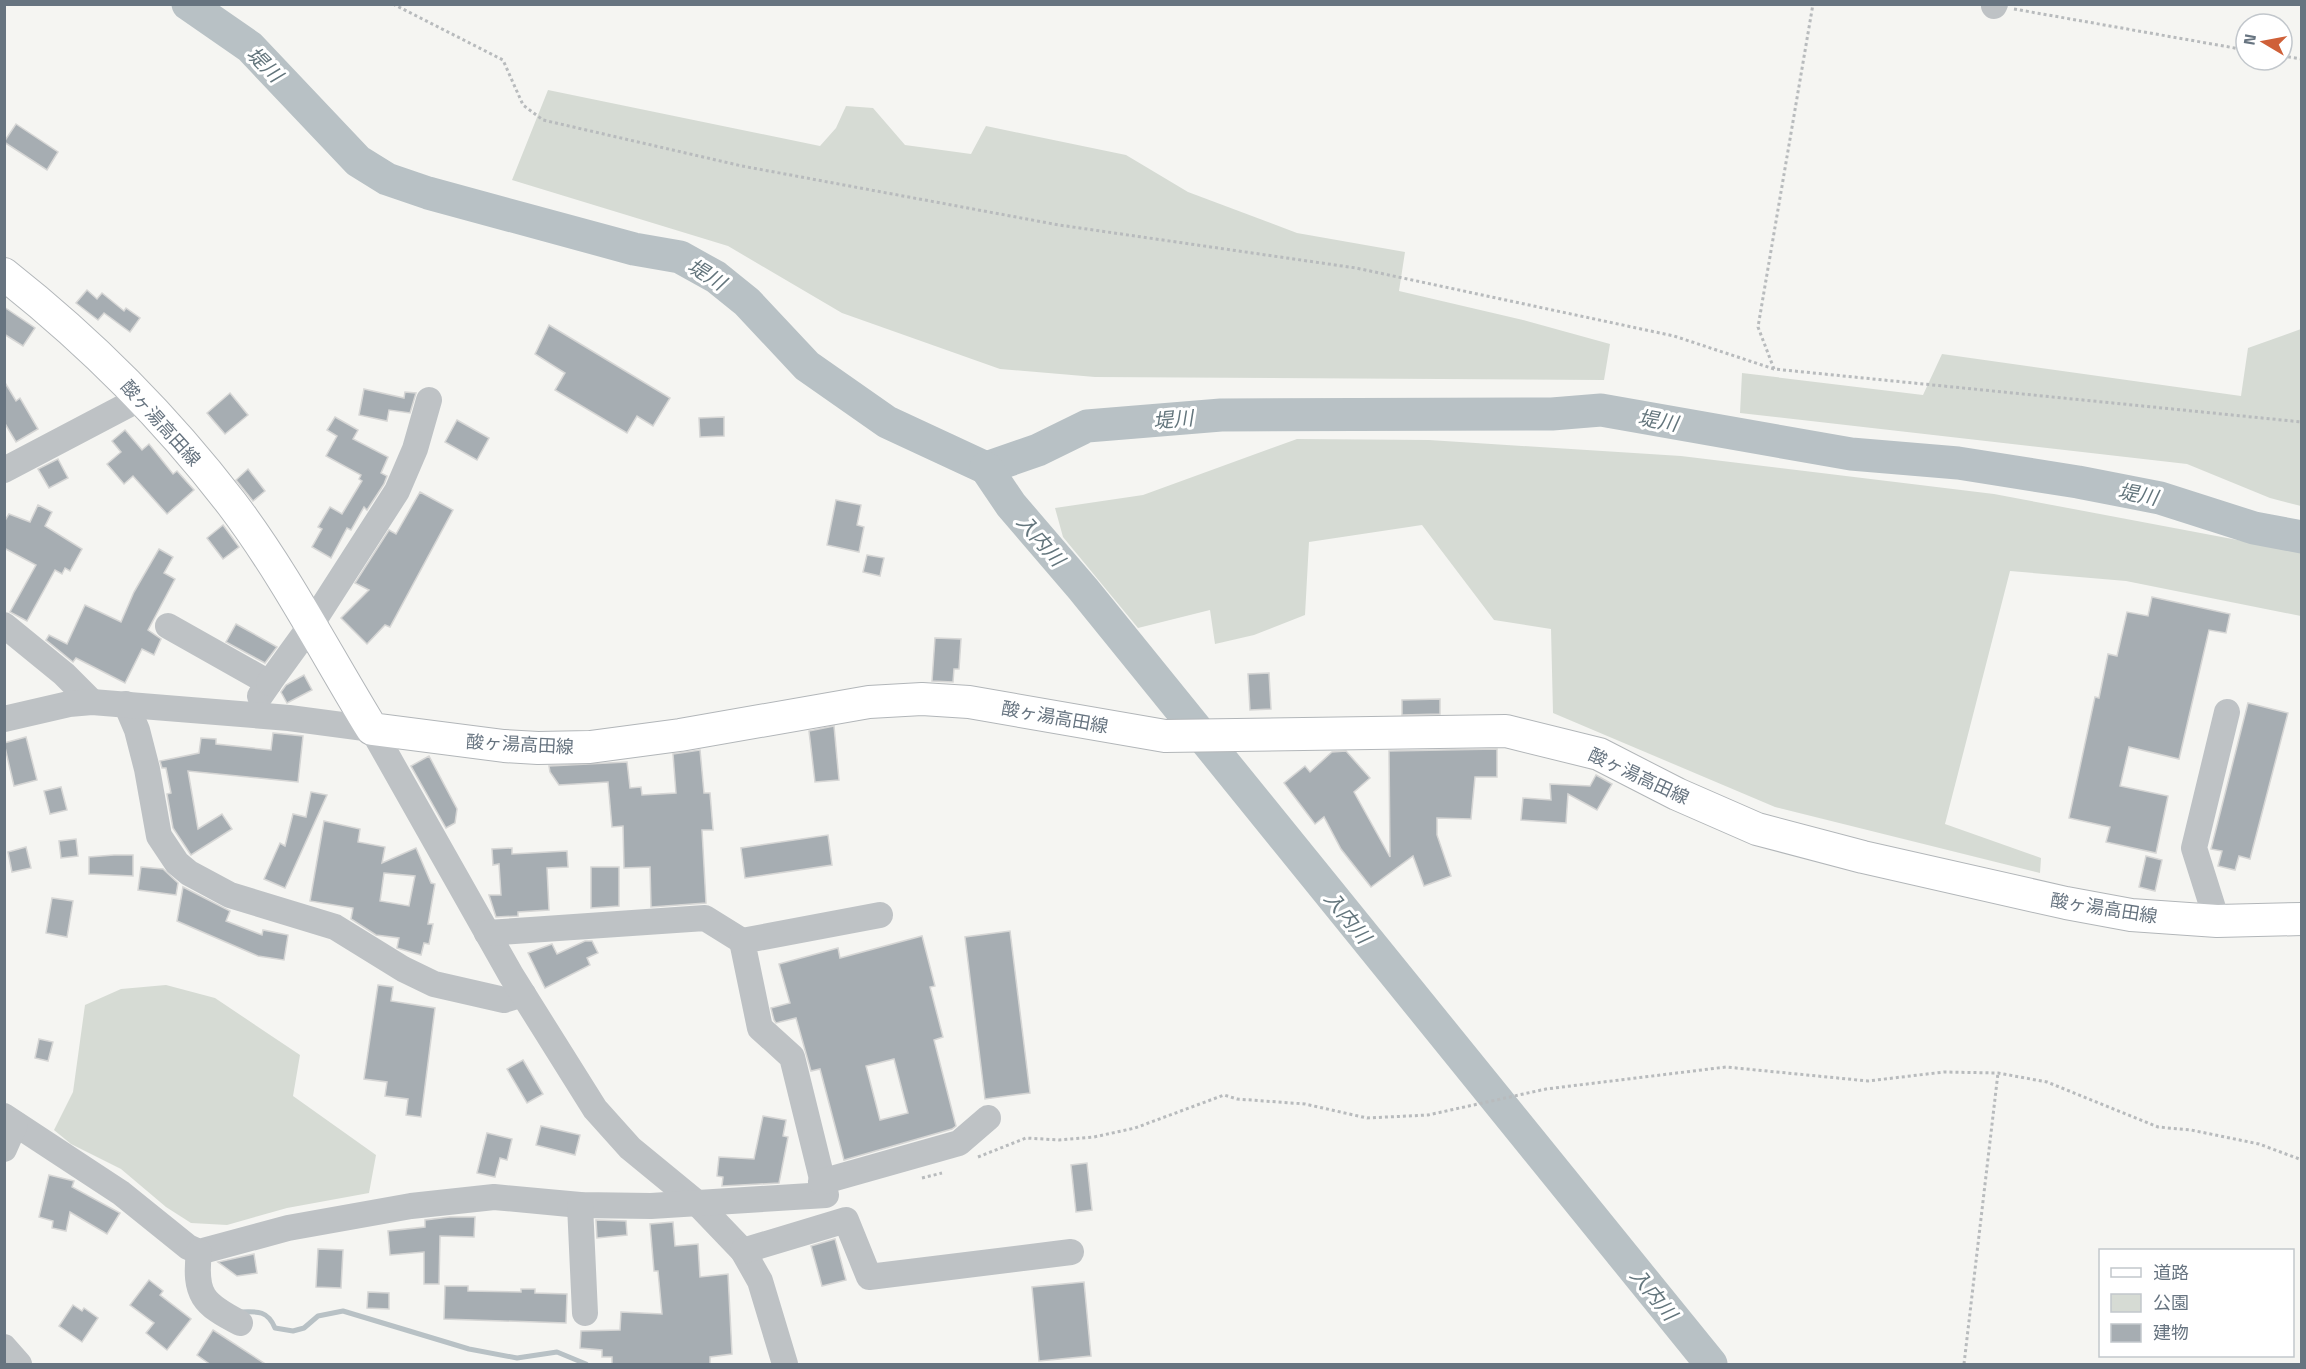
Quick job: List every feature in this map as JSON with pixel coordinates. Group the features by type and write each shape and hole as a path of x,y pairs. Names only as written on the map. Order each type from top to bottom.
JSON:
{"main road":[{"name":"酸ヶ湯高田線","path":"4,274 50,311 141,398 232,504 311,625 372,729 504,746 590,747 680,735 869,702 922,699 969,702 1165,736 1506,731 1599,754 1677,794 1757,829 1863,857 2066,903 2131,915 2217,921 2301,919"}],"street":[{"path":"7,465 141,398"},
{"path":"247,714 311,625 396,491 415,449 429,400"},
{"path":"4,625 64,674 92,702"},
{"path":"168,626 269,683"},
{"path":"4,719 61,705 92,702 247,714 372,729 487,933 595,1109 630,1148 697,1203 743,1251 760,1281 785,1365"},
{"path":"126,704 137,730 147,769 159,836 177,863 189,873 230,895 335,927 403,969 434,984 504,1000 523,994"},
{"path":"2217,921 2194,849 2227,712"},
{"path":"487,933 705,918 742,941 880,915"},
{"path":"4,1149 10,1120 121,1193 188,1247 199,1252 288,1228 411,1206 494,1197 580,1205 651,1206 826,1195 792,1057 760,1029 742,941"},
{"path":"821,1182 959,1143 988,1118"},
{"path":"580,1205 585,1312"},
{"path":"743,1251 846,1220 869,1277 1071,1252"},
{"path":"199,1252 197,1274 201,1293 213,1309 240,1323"},
{"path":"4,1347 19,1365"}],"path":[{"path":"393,4 502,60 523,105 543,120 742,166 1059,225 1379,273 1674,336 1774,369 1913,385 2301,422"},
{"path":"1774,369 1758,327 1813,4"},
{"path":"1994,5 2234,48"},
{"path":"975,1159 1026,1138 1059,1140 1094,1137 1135,1128 1224,1095 1237,1099 1305,1104 1367,1118 1428,1115 1545,1089 1726,1067 1868,1081 1944,1072 1998,1073 2047,1082 2158,1127 2191,1130 2259,1144 2301,1160"},
{"path":"1964,1365 1998,1073"},
{"path":"912,1180 944,1172"}],"green space":[{"path":"548,90 820,146 836,128 846,106 873,108 905,145 971,154 986,126 1126,155 1188,192 1297,233 1405,252 1399,291 1523,320 1610,344 1604,380 1095,377 1000,369 842,313 728,246 512,180"},
{"path":"2301,329 2301,506 2270,498 2187,464 1740,413 1742,373 1923,395 1942,354 2241,396 2248,348"},
{"path":"1297,439 1429,440 1681,456 1994,494 2301,552 2301,616 2126,581 2010,571 1945,824 2041,858 2040,873 1775,807 1553,713 1551,629 1494,620 1422,525 1309,542 1305,615 1254,635 1215,644 1210,610 1138,628 1063,537 1055,508 1143,495"},
{"path":"166,985 215,998 300,1055 293,1096 376,1155 369,1193 287,1208 227,1225 191,1223 166,1207 121,1169 71,1144 54,1130 73,1092 85,1005 121,989"}],"building":[{"path":"16,124 58,152 47,170 4,142"},
{"path":"87,290 97,299 102,293 124,311 126,308 140,318 130,332 104,313 98,320 76,303"},
{"path":"4,307 35,328 23,346 4,334"},
{"path":"549,325 670,398 653,426 637,416 627,433 555,390 565,373 535,354"},
{"path":"4,381 16,401 20,398 38,429 16,442 4,422"},
{"path":"364,389 404,398 405,392 416,393 410,413 389,410 387,421 359,415"},
{"path":"230,393 248,415 225,434 207,413"},
{"path":"335,417 358,430 353,439 388,457 381,473 387,476 384,484 367,510 364,507 351,530 347,528 331,558 312,547 322,529 318,527 330,507 342,514 362,481 359,479 361,475 326,456 337,436 327,430"},
{"path":"724,417 724,436 700,437 699,418"},
{"path":"457,420 489,438 477,460 445,442"},
{"path":"125,430 142,450 149,444 173,474 177,471 194,490 167,514 133,476 124,484 107,464 121,452 112,441"},
{"path":"58,459 68,478 49,488 38,469"},
{"path":"248,469 265,491 253,501 236,480"},
{"path":"420,492 453,510 390,627 385,625 367,644 341,618 369,590 355,583 389,530 396,534"},
{"path":"836,500 861,505 857,525 864,527 859,552 827,545"},
{"path":"38,505 52,512 45,526 82,549 70,571 65,568 62,574 55,570 27,621 10,612 36,565 4,548 4,522 9,514 30,522"},
{"path":"223,525 239,547 223,559 207,538"},
{"path":"159,549 173,557 164,573 175,579 148,630 161,639 154,655 142,649 125,683 76,658 73,662 46,640 49,635 67,644 85,605 121,622 134,592"},
{"path":"867,555 884,558 880,576 863,572"},
{"path":"2152,597 2230,614 2226,633 2209,630 2179,759 2129,747 2120,786 2168,796 2156,853 2106,842 2110,827 2069,818 2095,697 2099,698 2108,654 2117,656 2127,612 2148,616"},
{"path":"236,624 277,647 265,663 226,642"},
{"path":"935,638 961,639 959,669 954,669 953,682 932,681"},
{"path":"1269,673 1271,709 1250,710 1248,674"},
{"path":"304,675 312,690 287,703 281,692 286,685"},
{"path":"1440,699 1440,714 1402,715 1402,700"},
{"path":"2248,703 2288,713 2250,859 2239,856 2235,870 2218,866 2222,851 2211,849"},
{"path":"834,726 839,780 815,782 809,731"},
{"path":"273,733 303,736 298,782 188,771 198,829 222,814 232,829 191,855 173,828 167,794 171,793 166,768 162,768 160,761 199,753 201,738 216,739 216,744 271,750"},
{"path":"26,737 37,780 14,786 4,743"},
{"path":"1497,749 1497,777 1475,777 1471,819 1437,818 1437,835 1451,876 1424,886 1413,856 1371,887 1341,849 1324,817 1315,824 1284,783 1305,766 1310,772 1332,752 1346,751 1370,778 1354,792 1390,857 1389,751"},
{"path":"700,750 704,793 710,793 713,830 702,830 706,903 651,907 650,867 624,868 623,826 612,827 608,782 559,785 550,772 549,766 627,762 630,788 641,787 642,795 676,793 673,754"},
{"path":"429,756 457,809 455,823 446,828 411,766"},
{"path":"1596,775 1612,784 1597,810 1568,794 1566,823 1521,820 1523,798 1551,800 1550,784 1590,786"},
{"path":"61,787 67,810 50,814 44,791"},
{"path":"311,792 327,795 285,888 264,879 280,843 285,846 293,814 306,817"},
{"path":"324,821 360,829 358,842 385,847 382,863 416,848 431,883 435,884 428,924 433,924 429,944 424,943 421,955 397,948 399,938 376,935 351,919 353,908 310,901","holes":["384,873 415,876 409,906 380,901"]},
{"path":"828,835 832,865 745,878 741,848"},
{"path":"76,839 78,856 61,858 59,841"},
{"path":"26,847 31,868 12,872 8,852"},
{"path":"512,848 512,854 567,851 568,867 547,868 549,910 518,912 518,916 496,917 489,895 501,895 499,864 493,865 492,849"},
{"path":"133,855 133,876 89,874 89,857"},
{"path":"2146,856 2162,860 2155,891 2139,887"},
{"path":"141,867 163,869 178,883 176,895 138,890"},
{"path":"591,867 619,867 619,906 591,908"},
{"path":"183,887 230,911 226,921 262,935 263,930 288,935 284,960 258,956 177,921"},
{"path":"52,898 73,901 67,937 46,933"},
{"path":"1010,931 1030,1093 985,1099 965,937"},
{"path":"922,936 935,986 930,987 943,1037 934,1040 956,1126 952,1129 844,1160 820,1069 811,1071 796,1018 776,1023 771,1008 790,1003 779,964 838,948 840,958","holes":["894,1059 908,1113 880,1120 866,1066"]},
{"path":"585,941 592,941 598,953 587,958 590,965 545,988 528,953 552,944 557,954"},
{"path":"378,985 393,987 391,1001 435,1008 421,1117 406,1115 408,1099 385,1096 387,1082 364,1079"},
{"path":"39,1039 53,1042 48,1061 35,1058"},
{"path":"523,1060 543,1094 527,1103 507,1069"},
{"path":"763,1116 786,1120 783,1136 788,1137 779,1183 722,1186 723,1177 717,1176 719,1157 754,1159"},
{"path":"541,1126 580,1135 575,1155 536,1145"},
{"path":"487,1133 512,1139 507,1160 500,1158 495,1177 477,1173"},
{"path":"1087,1163 1092,1210 1076,1212 1071,1165"},
{"path":"49,1175 74,1181 72,1187 120,1213 107,1234 70,1212 66,1231 52,1228 53,1221 39,1217"},
{"path":"475,1217 474,1237 440,1236 439,1284 424,1284 424,1252 390,1255 388,1231 425,1227 425,1220"},
{"path":"596,1220 626,1221 627,1235 597,1238"},
{"path":"673,1222 675,1246 698,1244 700,1277 728,1274 732,1354 710,1357 710,1365 612,1365 612,1357 602,1357 602,1350 580,1348 581,1331 620,1330 621,1312 662,1314 658,1271 654,1271 650,1224"},
{"path":"835,1239 846,1280 822,1286 811,1246"},
{"path":"318,1249 343,1250 341,1288 316,1287"},
{"path":"254,1254 257,1273 237,1276 218,1262"},
{"path":"149,1280 163,1291 160,1295 191,1319 167,1350 146,1333 154,1323 130,1305"},
{"path":"1084,1282 1091,1356 1039,1361 1032,1287"},
{"path":"445,1286 468,1286 468,1291 521,1292 521,1289 535,1289 535,1293 567,1294 566,1323 444,1319"},
{"path":"368,1292 389,1293 389,1309 367,1308"},
{"path":"73,1305 82,1311 84,1308 98,1318 82,1342 59,1326"},
{"path":"213,1330 267,1365 211,1365 197,1355"}],"waterway":[{"name":"堤川","path":"188,4 250,47 358,161 387,179 428,193 634,249 680,257 716,277 747,302 807,366 887,422 986,468 1038,450 1087,426 1221,415 1552,414 1601,410 1851,454 1958,463 2078,482 2160,498 2254,528 2302,537"},
{"name":"入内川","path":"986,468 1011,505 1083,589 1711,1364"},
{"path":"241,1312 262,1313 269,1318 275,1328 293,1331 304,1328 318,1316 343,1311 469,1349 517,1358 557,1352 586,1364"}]}
